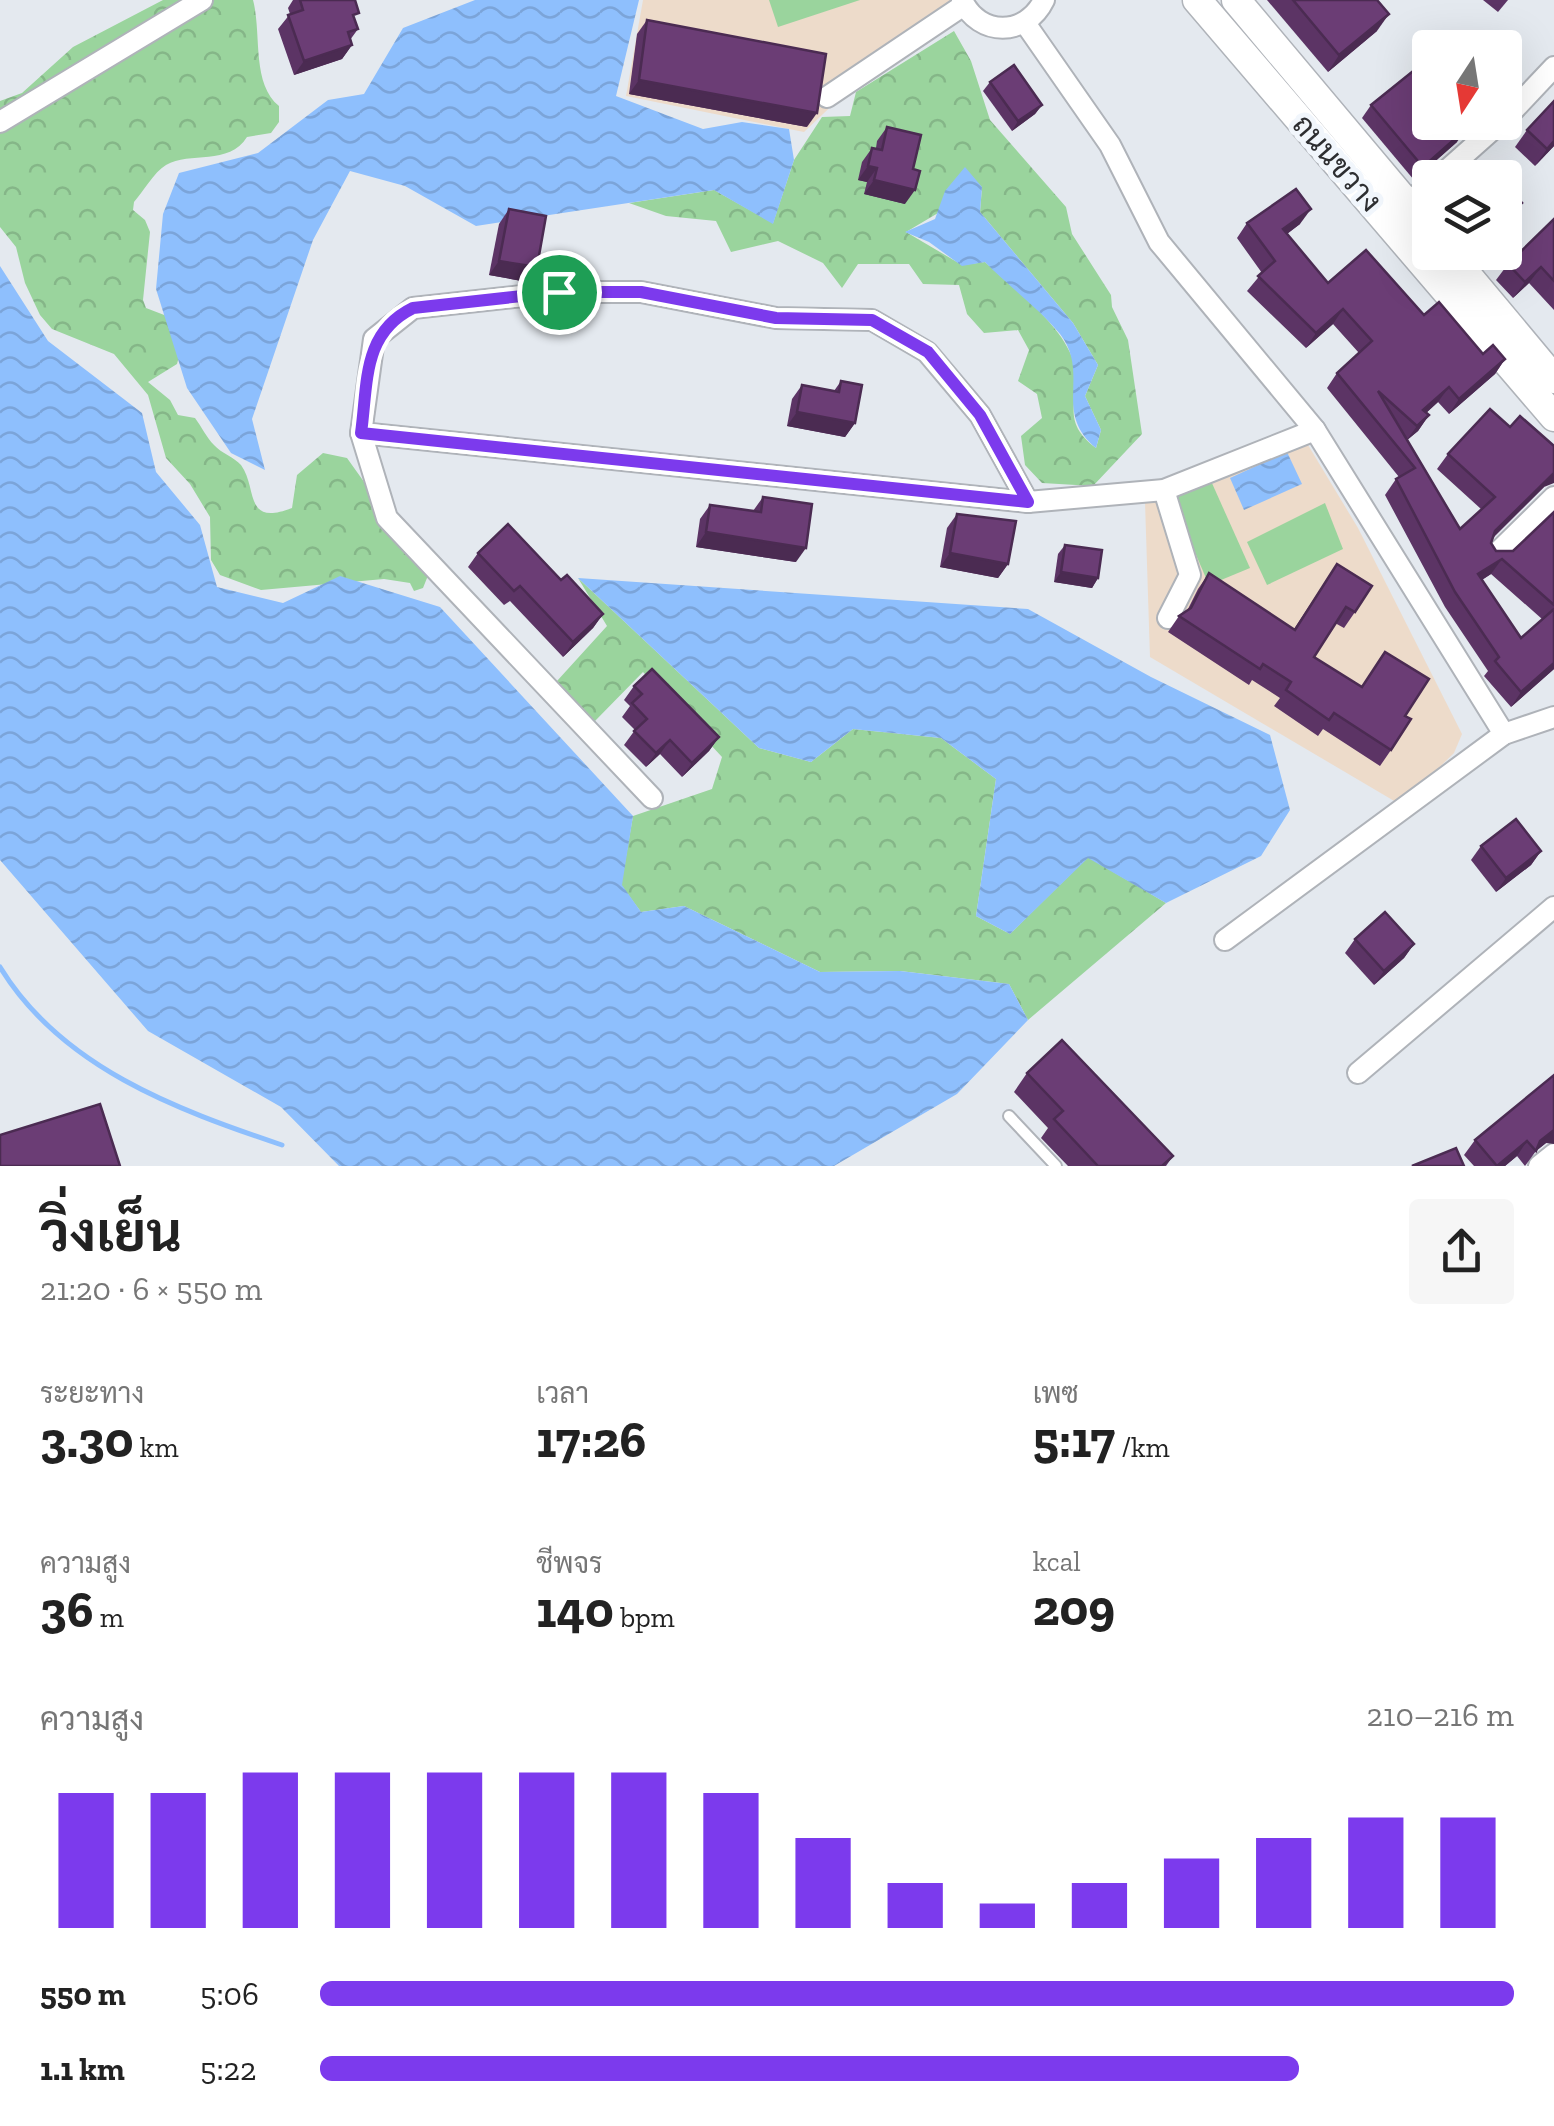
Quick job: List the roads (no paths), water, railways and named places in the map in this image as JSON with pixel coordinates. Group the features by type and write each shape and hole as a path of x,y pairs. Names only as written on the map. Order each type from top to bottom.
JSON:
{"main road":[{"name":"ถนนขวาง","path":"1197,0 1412,228"},
{"name":"ถนนขวาง","path":"1236,0 1412,210"},
{"name":"ถนนขวาง","path":"1451,270 1554,417"},
{"name":"ถนนขวาง","path":"1452,270 1554,379"}],"street":[{"path":"0,122 202,0"},
{"path":"827,97 963,3 986,26 1011,28 1039,8 1159,242 1315,430 1504,734"},
{"path":"1522,101 1554,67"},
{"path":"1459,160 1481,140"},
{"path":"1407,204 1412,200"},
{"path":"652,798 387,518 361,433 374,340 400,314 413,308 559,292 641,292 776,318 872,320 928,352 980,415 1028,502"},
{"path":"361,433 1028,502 1164,490 1315,430"},
{"path":"1164,490 1190,574 1168,618"},
{"path":"1494,556 1554,497"},
{"path":"1225,940 1504,734 1554,717"},
{"path":"1358,1073 1554,907"},
{"path":"1539,1166 1554,1154"}],"lane":[{"path":"1009,1116 1056,1166"}],"water":[{"path":"475,0 639,0 616,96 703,129 742,122 789,129 794,160 773,224 714,190 476,226 405,186 350,171 313,240 252,419 265,470 231,453 187,388 156,289 163,214 179,173 258,153 328,100 364,94 403,28"},
{"path":"965,167 982,187 980,212 1073,323 1098,365 1085,396 1101,430 1096,448 1076,421 1073,364 1069,349 1053,325 985,262 962,266 929,242 905,232 935,219 945,191"},
{"path":"0,266 48,341 142,413 156,472 200,525 217,587 283,603 340,576 440,607 633,816 622,885 641,912 684,906 820,972 900,971 1009,984 1028,1020 957,1094 834,1166 339,1166 281,1107 148,1031 0,860"},
{"path":"1287,452 1302,484 1244,510 1230,478"},
{"path":"578,578 1028,609 1151,677 1270,735 1290,810 1261,856 1166,903 1088,858 1010,934 976,916 996,779 941,738 853,729 811,762 759,748"}],"waterway":[{"path":"0,967 25,1002 88,1058 162,1099 282,1145"}]}
